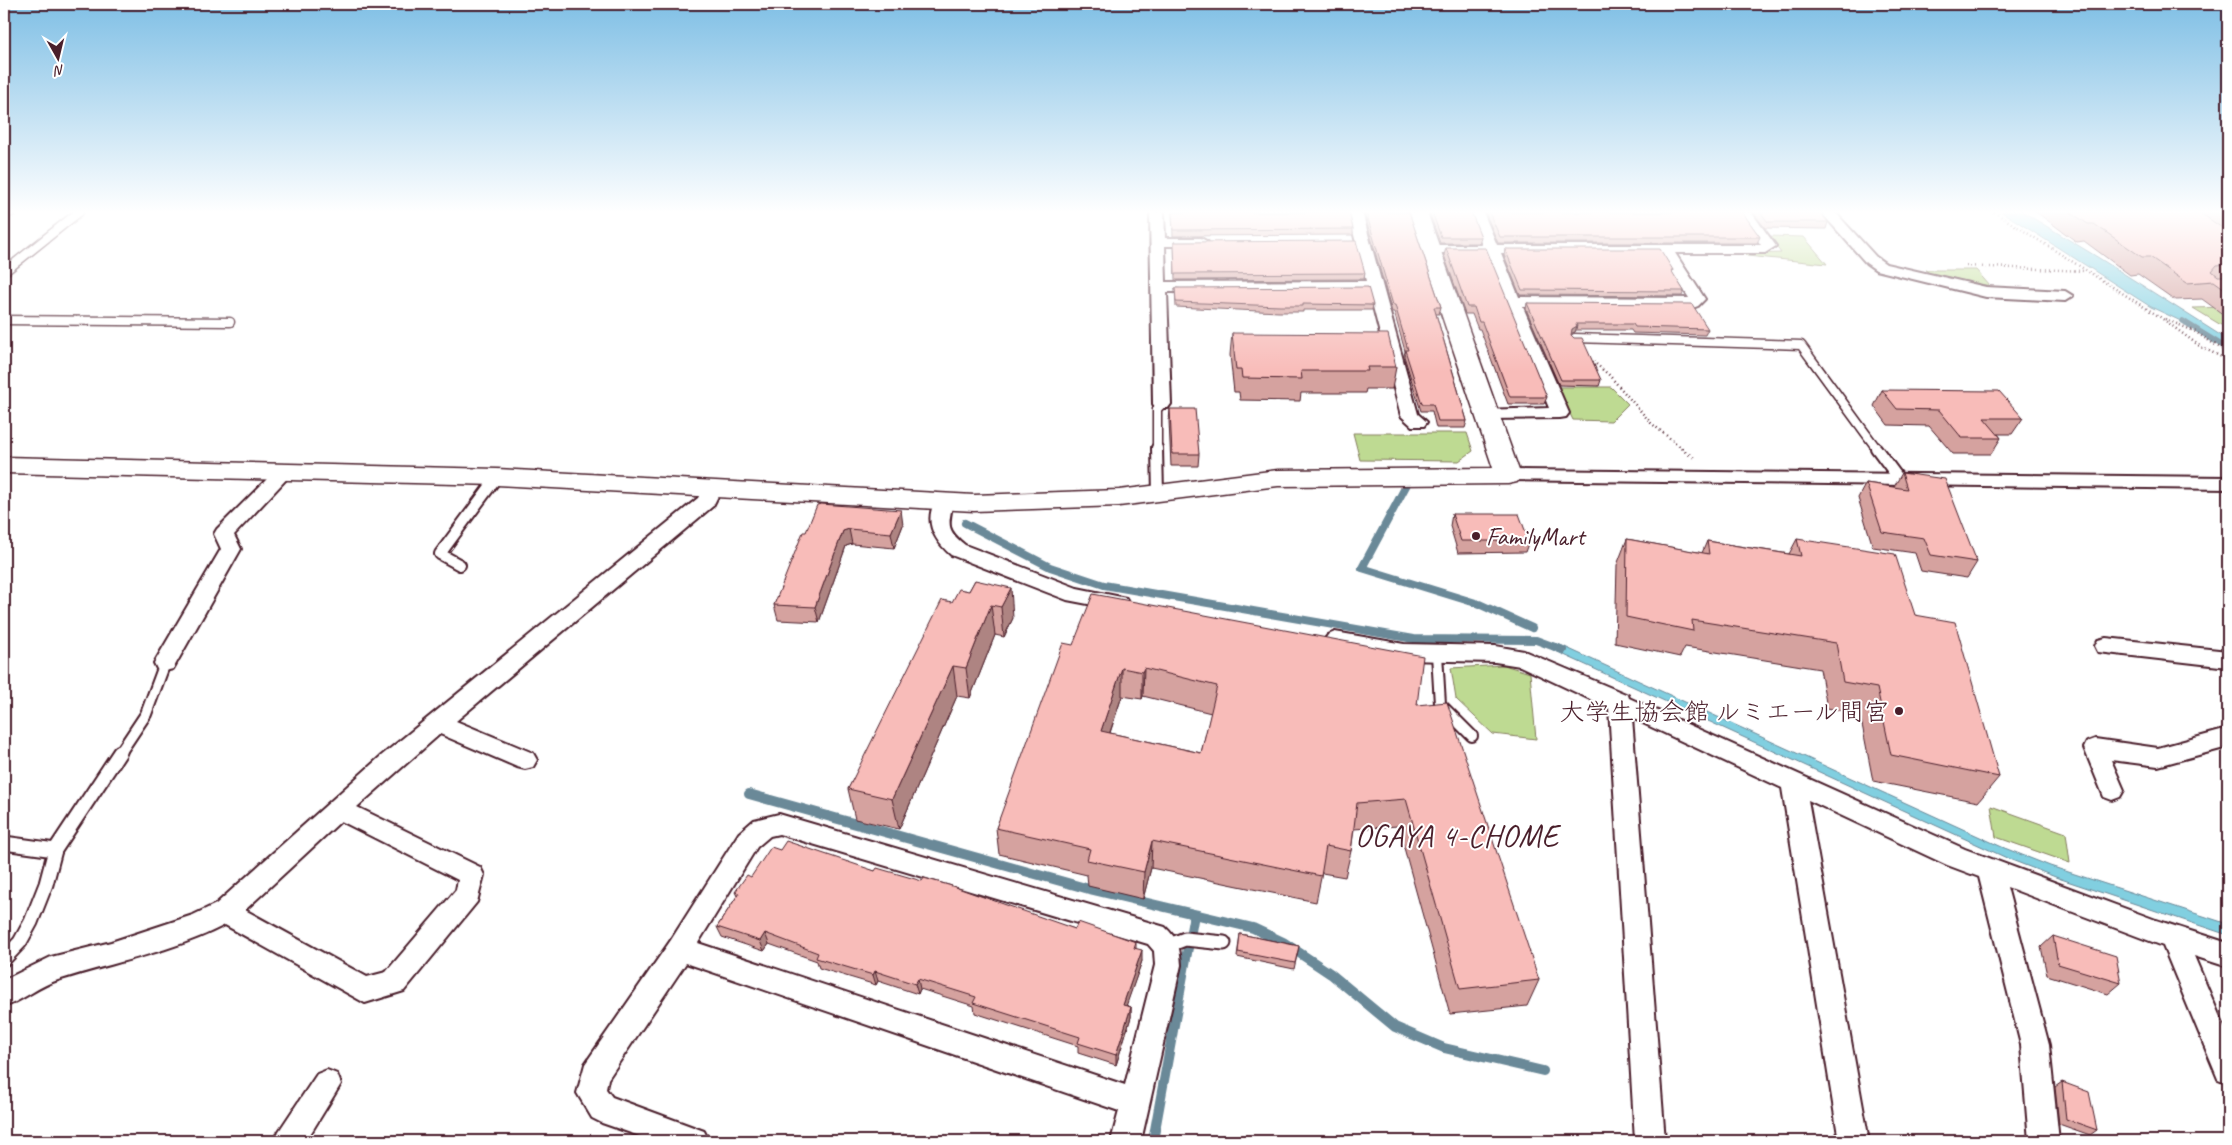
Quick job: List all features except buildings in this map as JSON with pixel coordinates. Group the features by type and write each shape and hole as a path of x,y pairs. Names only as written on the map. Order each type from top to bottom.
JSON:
{"street":[{"path":"1159,265 1162,404"},
{"path":"1370,265 1410,416 1418,422"},
{"path":"1435,265 1508,476"},
{"path":"1486,414 1560,413 1499,265"},
{"path":"1514,302 1693,302 1697,299 1676,265"},
{"path":"1879,265 1986,292 2066,296"},
{"path":"2023,277 2037,294"},
{"path":"1159,287 1375,286"},
{"path":"4,465 497,477 944,502 1065,501 1158,494 1278,478 1508,476 2228,483"},
{"path":"166,663 231,549 224,534 285,472"},
{"path":"4,994 51,969 111,954 191,928 224,912 438,723 706,502 713,488"},
{"path":"944,502 939,525 943,538 958,550 1074,595 1142,607"},
{"path":"1316,637 1404,652 1496,654 1524,659 1620,701 1956,857 2172,936 2228,954"},
{"path":"2106,646 2228,658"},
{"path":"1620,701 1650,1141"},
{"path":"438,723 525,760"},
{"path":"2112,790 2095,748 2158,757 2228,738"},
{"path":"1793,782 1854,1141"},
{"path":"224,912 365,990 394,982 468,894 471,875 339,809"},
{"path":"694,1141 602,1108 592,1092 594,1074 680,949 748,840 763,827 780,824 1184,942 1168,965 1126,1141"},
{"path":"1990,870 2035,1045 2044,1141"},
{"path":"2172,936 2228,1069"},
{"path":"680,949 1134,1102"},
{"path":"289,1141 327,1084"}],"lane":[{"path":"4,320 230,322"},
{"path":"1575,338 1801,345 1900,479"},
{"path":"1158,494 1157,409 1162,404"},
{"path":"460,565 440,554 497,477"},
{"path":"1437,654 1440,704 1472,736"},
{"path":"4,959 19,942 29,924 53,863 55,850 146,714 166,663"},
{"path":"4,843 55,850"},
{"path":"1184,942 1224,942"}],"path":[{"path":"2077,265 2160,317 2216,356 2228,360"},
{"path":"1966,266 2086,271"},
{"path":"2160,317 2194,331 2225,351 2228,356"},
{"path":"1583,354 1609,375 1651,423 1697,460 1709,478"}],"green space":[{"path":"1926,270 1976,270 1990,286 1929,273"},
{"path":"2228,307 2228,324 2221,325 2193,308"},
{"path":"1557,387 1611,387 1628,404 1611,421 1573,420"},
{"path":"1353,433 1467,433 1473,451 1459,461 1360,460"},
{"path":"1504,665 1530,673 1536,739 1493,734 1456,699 1451,668"},
{"path":"1991,806 2066,833 2070,863 1996,837"}],"water":[{"path":"2086,265 2111,265 2228,340 2228,348 2202,331 2151,307"},
{"path":"1556,643 2002,847 2050,866 2228,924 2228,935 2058,878 2009,859 1551,649"}],"waterway":[{"path":"2183,321 2228,349"},
{"path":"1407,484 1362,568 1479,604 1532,628"},
{"path":"965,523 1050,567 1104,585 1414,639 1536,640 1563,650"},
{"path":"749,794 1089,889 1253,928 1283,942 1331,974 1395,1027 1444,1048 1543,1071"},
{"path":"1153,1141 1193,920"}],"place":[{"name":"FamilyMart","path":"1476,536"},
{"name":"大学生協会館 ルミエール間宮","path":"1899,711"}],"district":[{"name":"OGAYA 4-CHOME","path":"1457,835"}]}
